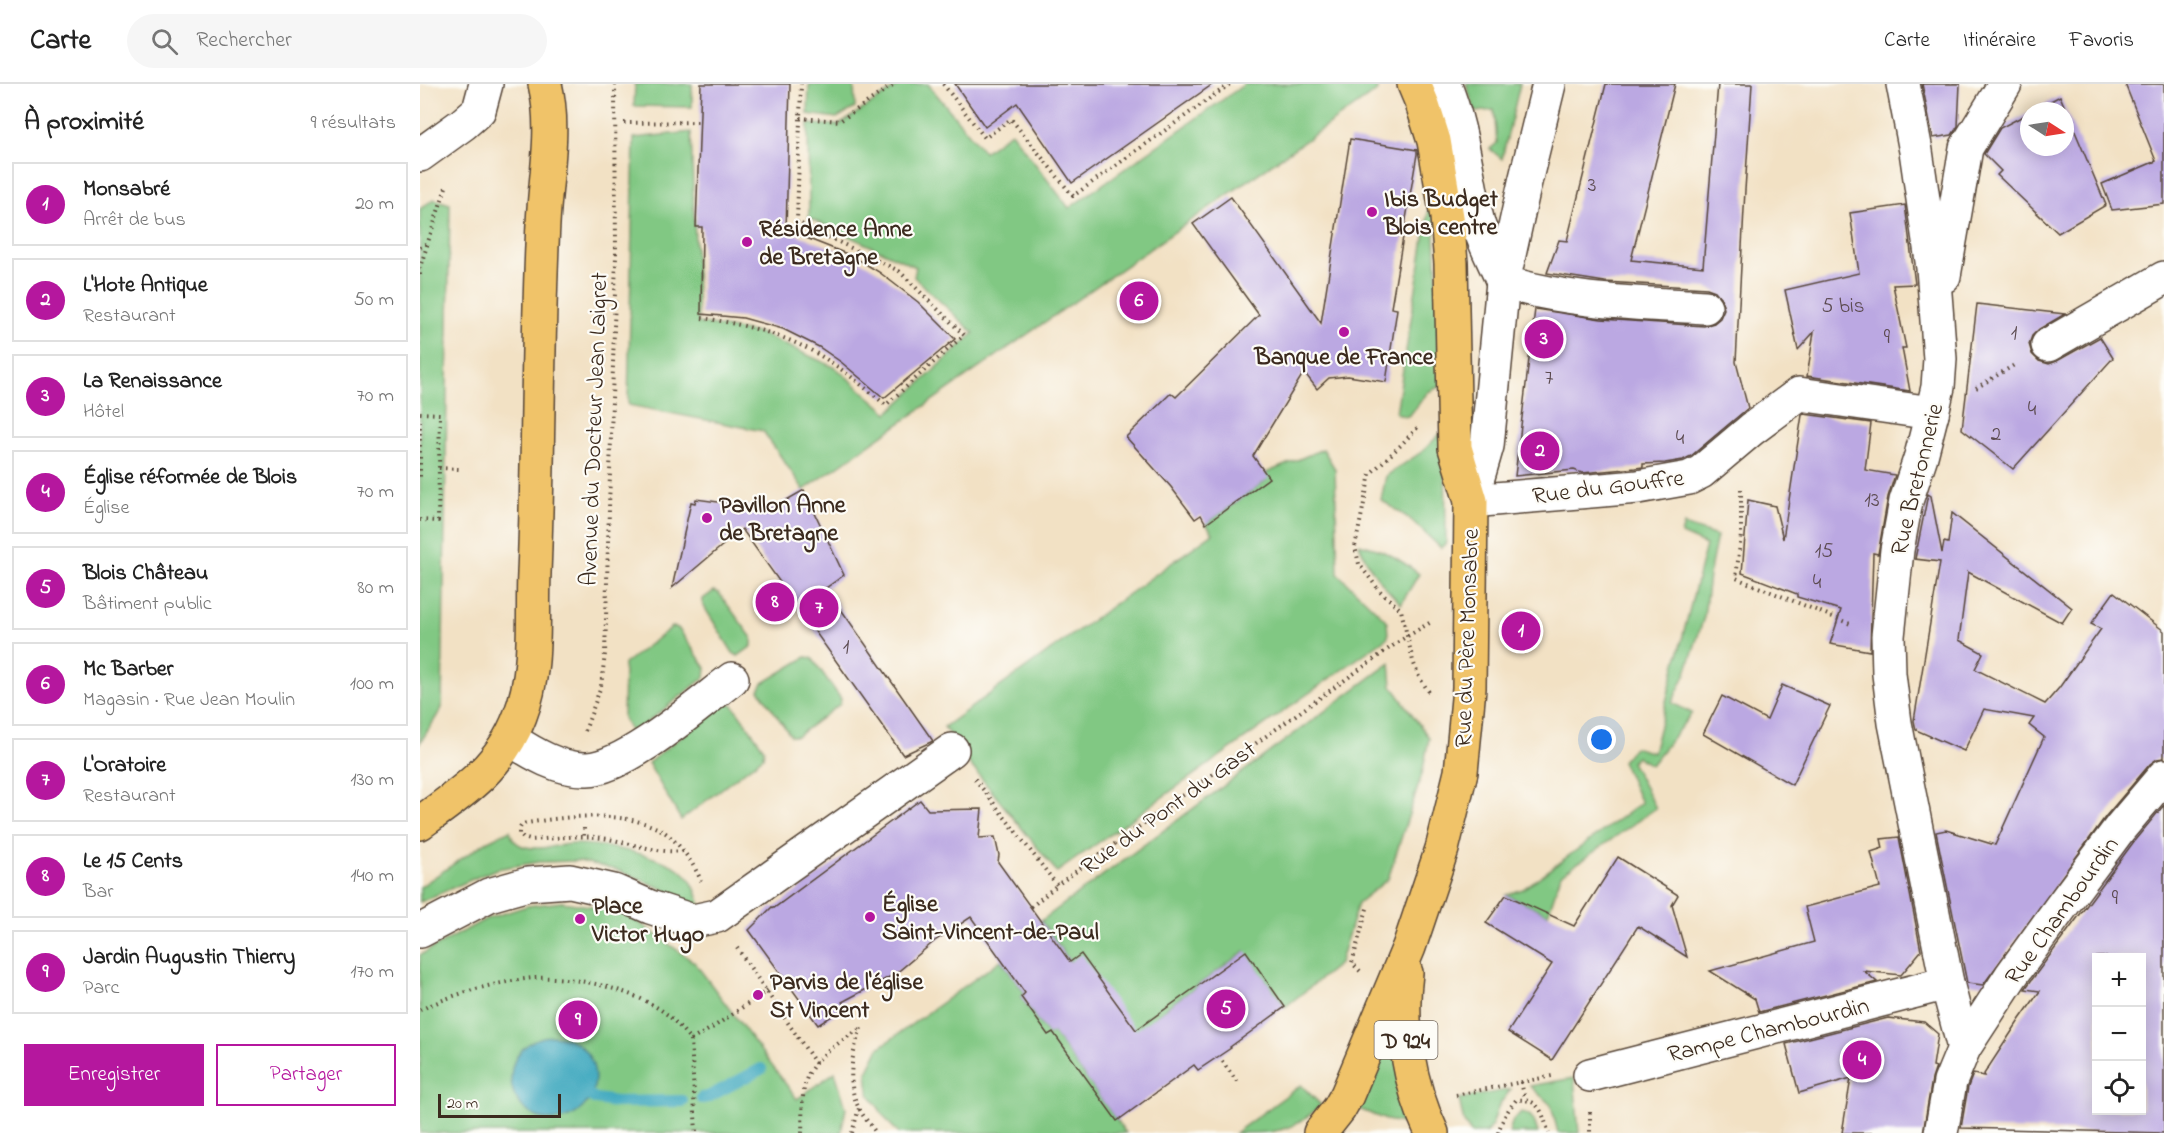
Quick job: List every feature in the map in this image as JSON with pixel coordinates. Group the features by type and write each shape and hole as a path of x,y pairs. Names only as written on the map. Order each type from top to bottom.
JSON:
{"main road":[{"path":"420,823 470,787 490,766 510,739 521,714 534,660 532,621 538,480 543,223 551,126 550,102 545,84"},
{"name":"Rue du Père Monsabre","path":"1409,947 1442,849 1461,772 1469,688 1471,501 1455,448 1451,263 1447,217 1434,141 1414,84"},
{"path":"1320,1133 1347,1095 1409,947"},
{"name":"D 924","path":"1409,947 1403,990 1406,1048 1413,1085 1432,1133"}],"street":[{"path":"420,155 463,124 478,110 486,84"},
{"path":"1444,84 1465,152 1479,224 1503,282 1532,291 1607,302 1705,307"},
{"name":"Rue du Père Monsabre","path":"1471,501 1487,446 1503,282 1549,84"},
{"name":"Rue Bretonnerie","path":"1903,84 1916,151 1933,268 1940,359 1938,387 1921,456 1906,501 1897,550 1888,636 1889,674 1895,723 1947,983 1964,1048"},
{"path":"1937,319 1966,148 2005,84"},
{"path":"2048,345 2164,278"},
{"name":"Rue du Gouffre","path":"1471,501 1638,487 1689,478 1701,472 1752,429 1799,394 1932,413"},
{"path":"510,739 537,755 562,764 586,769 602,767 640,748 732,680"},
{"path":"420,931 450,913 489,895 528,884 570,881 614,891 650,908 693,921 717,915 715,898 952,750"},
{"name":"Rue Chambourdin","path":"1941,1133 1950,1082 1964,1048 2011,976 2061,907 2120,828 2164,776"},
{"name":"Rampe Chambourdin","path":"1590,1075 1947,983"}],"path":[{"name":"Avenue du Docteur Jean Laigret","path":"562,764 578,746 590,719 601,686 605,654 616,256 615,84"},
{"path":"702,318 738,323 777,336 822,356 886,405 964,335 899,272 797,222 801,84"},
{"path":"800,118 840,121 894,84"},
{"path":"943,84 985,138 1011,120 1072,196 1230,84"},
{"path":"624,123 700,122"},
{"path":"420,275 420,267 448,180"},
{"path":"420,248 428,242"},
{"path":"1972,390 2048,345"},
{"path":"420,413 440,414 438,521 420,520"},
{"path":"420,421 420,481"},
{"path":"1413,661 1401,610 1379,590 1359,564 1355,547 1370,474 1401,446 1422,422"},
{"path":"439,468 459,469"},
{"path":"1743,489 1736,578 1865,630 1888,636"},
{"name":"Rue du Pont du Gast","path":"952,750 1057,885 1407,636 1470,600"},
{"path":"683,851 667,853 631,843 584,837 530,840 519,834 519,829 523,824 551,819 594,817 646,824 664,831 683,851 715,898"},
{"path":"584,828 584,837"},
{"path":"1030,907 1057,885"},
{"path":"1354,952 1368,905"},
{"path":"734,944 816,1064"},
{"path":"420,1010 477,989 527,978 568,980 607,986 635,996 668,1016 691,1040 696,1133"},
{"path":"691,1040 784,979"},
{"path":"802,1133 805,1087 809,1072 861,1028 853,1050 851,1078 859,1108 876,1133"},
{"path":"1222,1061 1238,1083"},
{"path":"1447,1097 1577,1071 1590,1075"},
{"path":"1521,1082 1525,1100"},
{"path":"1498,1133 1508,1110 1516,1101 1525,1100 1534,1102 1541,1110 1549,1133"},
{"path":"852,1133 859,1108"}],"green space":[{"path":"635,84 692,84 692,107 634,106"},
{"path":"809,84 854,84 855,108 837,118 808,114"},
{"path":"901,84 928,84 984,152 1011,132 1069,208 1245,84 1374,84 1378,90 804,490 763,431 628,405 634,138 691,132 698,323 759,333 836,368 888,413 974,333 914,277 916,267 809,218 808,124 839,125"},
{"path":"1466,84 1520,84 1502,159 1490,149 1497,143 1494,110 1475,112"},
{"path":"1433,182 1441,386 1428,392 1410,415 1405,417 1396,413"},
{"path":"434,199 450,204 442,708 420,743 420,209"},
{"path":"1440,434 1445,438 1446,543 1441,548 1410,519 1381,500 1386,476 1423,451"},
{"path":"1323,449 1335,469 1338,574 1387,621 1388,637 1057,872 965,758 944,727 1213,533 1206,524 1266,480 1266,473"},
{"path":"1684,525 1717,536 1704,617 1686,673 1672,703 1692,713 1651,765 1637,757 1631,762 1656,808 1561,875 1548,914 1506,895 1523,889 1641,803 1622,761 1634,747 1653,753 1706,545 1681,534"},
{"path":"1359,544 1391,555 1419,574 1401,604 1377,577"},
{"path":"714,591 719,593 752,638 752,646 738,656 733,653 703,605 703,599"},
{"path":"672,627 678,628 706,668 705,677 632,734 623,718 624,664"},
{"path":"806,657 812,658 841,699 840,704 797,736 791,736 759,690 763,683"},
{"path":"1390,663 1392,686 1429,738 1422,774 1388,879 1358,903 1339,964 1285,1007 1245,951 1126,1040 1041,921"},
{"path":"725,702 733,705 764,749 763,757 681,820 648,763"},
{"path":"510,830 516,842 526,847 583,844 629,851 660,860 686,875 701,905 689,903 661,888 617,870 579,861 539,862 496,869 420,902 420,887 486,842"},
{"path":"562,902 597,907 630,916 695,963 797,1099 835,1072 846,1108 841,1133 420,1133 420,955 486,919 527,906"},
{"path":"1001,960 1025,993 1021,997 1048,1035 1053,1032 1126,1133 899,1133 889,1123 869,1094 867,1072 879,1048"},
{"path":"1392,1017 1415,1125 1386,1120 1359,1109 1371,1083"},
{"path":"1574,1078 1579,1133 1558,1133 1551,1105 1530,1086"},
{"path":"1301,1085 1321,1105 1311,1114 1291,1126 1272,1132 1235,1133"},
{"path":"1511,1089 1499,1105 1492,1125 1486,1133 1471,1133 1464,1123 1459,1099"},
{"path":"1521,1112 1531,1116 1538,1133 1509,1133 1512,1122"}],"water":[{"path":"553,1036 569,1039 583,1048 592,1062 595,1078 592,1094 583,1108 569,1117 553,1120 537,1117 523,1108 514,1094 511,1078 514,1062 523,1048 537,1039"}],"building":[{"name":"Résidence Anne de Bretagne","path":"701,84 790,84 786,230 852,256 879,272 918,302 955,339 884,398 841,362 819,347 783,329 743,318 701,314 702,227 696,227"},
{"path":"955,84 1213,84 1072,183 1017,103 985,127"},
{"path":"1606,84 1675,84 1631,260 1703,267 1718,84 1752,84 1736,362 1748,408 1691,456 1683,460 1643,464 1643,467 1636,468 1582,473 1574,470 1515,476 1535,309 1601,319 1704,326 1720,318 1724,309 1721,298 1715,291 1707,288 1605,282 1547,273 1559,240 1567,241"},
{"path":"1922,84 1960,84 1958,126 1952,135 1933,138"},
{"path":"2125,84 2164,84 2164,204 2112,210 2102,184 2156,161"},
{"path":"2060,96 2063,102 2049,102"},
{"path":"2020,118 2020,156 2074,156 2074,129 2106,205 2058,233 1997,175 2001,171 1984,154 2000,128"},
{"path":"1350,139 1417,150 1391,308 1397,309 1386,382 1348,376 1329,378 1317,389 1304,372 1253,456 1269,478 1206,524 1201,515 1195,519 1171,487 1126,437 1171,393 1176,397 1259,315 1193,224 1231,197 1321,323"},
{"path":"1905,205 1915,284 1893,285 1906,348 1902,348 1910,391 1807,376 1814,332 1798,350 1785,290 1859,273 1850,213"},
{"path":"1977,304 2065,314 2039,329 2032,336 2029,344 2032,354 2039,361 2049,364 2057,361 2100,337 2113,358 2013,469 1962,429"},
{"path":"1802,415 1871,423 1865,470 1895,475 1888,497 1878,554 1873,553 1870,651 1830,644 1841,610 1797,597 1797,594 1742,573 1748,500 1775,506 1783,539"},
{"path":"804,490 844,575 826,588 933,741 903,755 742,529 672,588 691,502 695,503 696,499 771,509"},
{"path":"1928,494 1931,496 1942,553 1944,542 1948,543 1952,513 2072,608 2062,623 1968,572 1959,640 1983,653 1975,669 2045,704 2101,629 2091,624 2114,592 2164,631 2164,758 2157,759 2150,764 2106,816 1983,985 1967,983 1936,832 1946,830 1995,845 2044,737 2029,725 2034,718 1984,709 1964,751 1916,730 1914,721 1940,562 1915,559"},
{"path":"1782,685 1830,706 1792,785 1703,734 1722,696 1767,720"},
{"path":"920,800 928,810 982,809 979,838 995,837 999,855 998,862 1070,962 1081,954 1136,1030 1246,951 1285,1007 1231,1048 1198,1070 1194,1065 1117,1121 1053,1032 1048,1035 1021,997 1025,993 971,917 936,940 895,974 842,1002 846,1007 818,1025 749,930 772,907 774,908"},
{"path":"2164,805 2164,1133 1961,1128 1968,1087 1973,1074 1985,1076 1984,1074 2040,991 2025,989 2135,840"},
{"path":"1899,837 1921,951 1901,975 1864,971 1877,982 1759,1012 1755,999 1710,971 1814,942 1805,907 1880,887 1871,852 1883,848 1881,839"},
{"path":"1618,857 1678,895 1672,905 1687,957 1638,926 1552,1060 1508,1032 1552,964 1486,923 1506,895 1574,926"},
{"path":"1888,1018 1924,1022 1938,1034 1933,1066 1936,1067 1923,1133 1842,1133 1851,1078 1799,1093 1786,1044"}],"waterway":[{"path":"702,1098 761,1069"},
{"path":"578,1089 596,1099 616,1102 682,1101"}],"place":[{"name":"Ibis Budget Blois centre","path":"1372,212"},
{"name":"Résidence Anne de Bretagne","path":"747,242"},
{"name":"Mc Barber","path":"1139,301"},
{"name":"Banque de France","path":"1344,332"},
{"name":"La Renaissance","path":"1544,339"},
{"name":"L'Hote Antique","path":"1540,451"},
{"name":"Pavillon Anne de Bretagne","path":"707,518"},
{"name":"Le 15 Cents","path":"775,602"},
{"name":"L'Oratoire","path":"819,608"},
{"name":"Monsabré","path":"1521,631"},
{"name":"Église Saint-Vincent-de-Paul","path":"870,917"},
{"name":"Place Victor Hugo","path":"580,919"},
{"name":"Parvis de l'église St Vincent","path":"758,995"},
{"name":"Blois Château","path":"1226,1009"},
{"name":"Jardin Augustin Thierry","path":"578,1020"},
{"name":"Église réformée de Blois","path":"1862,1060"}]}
